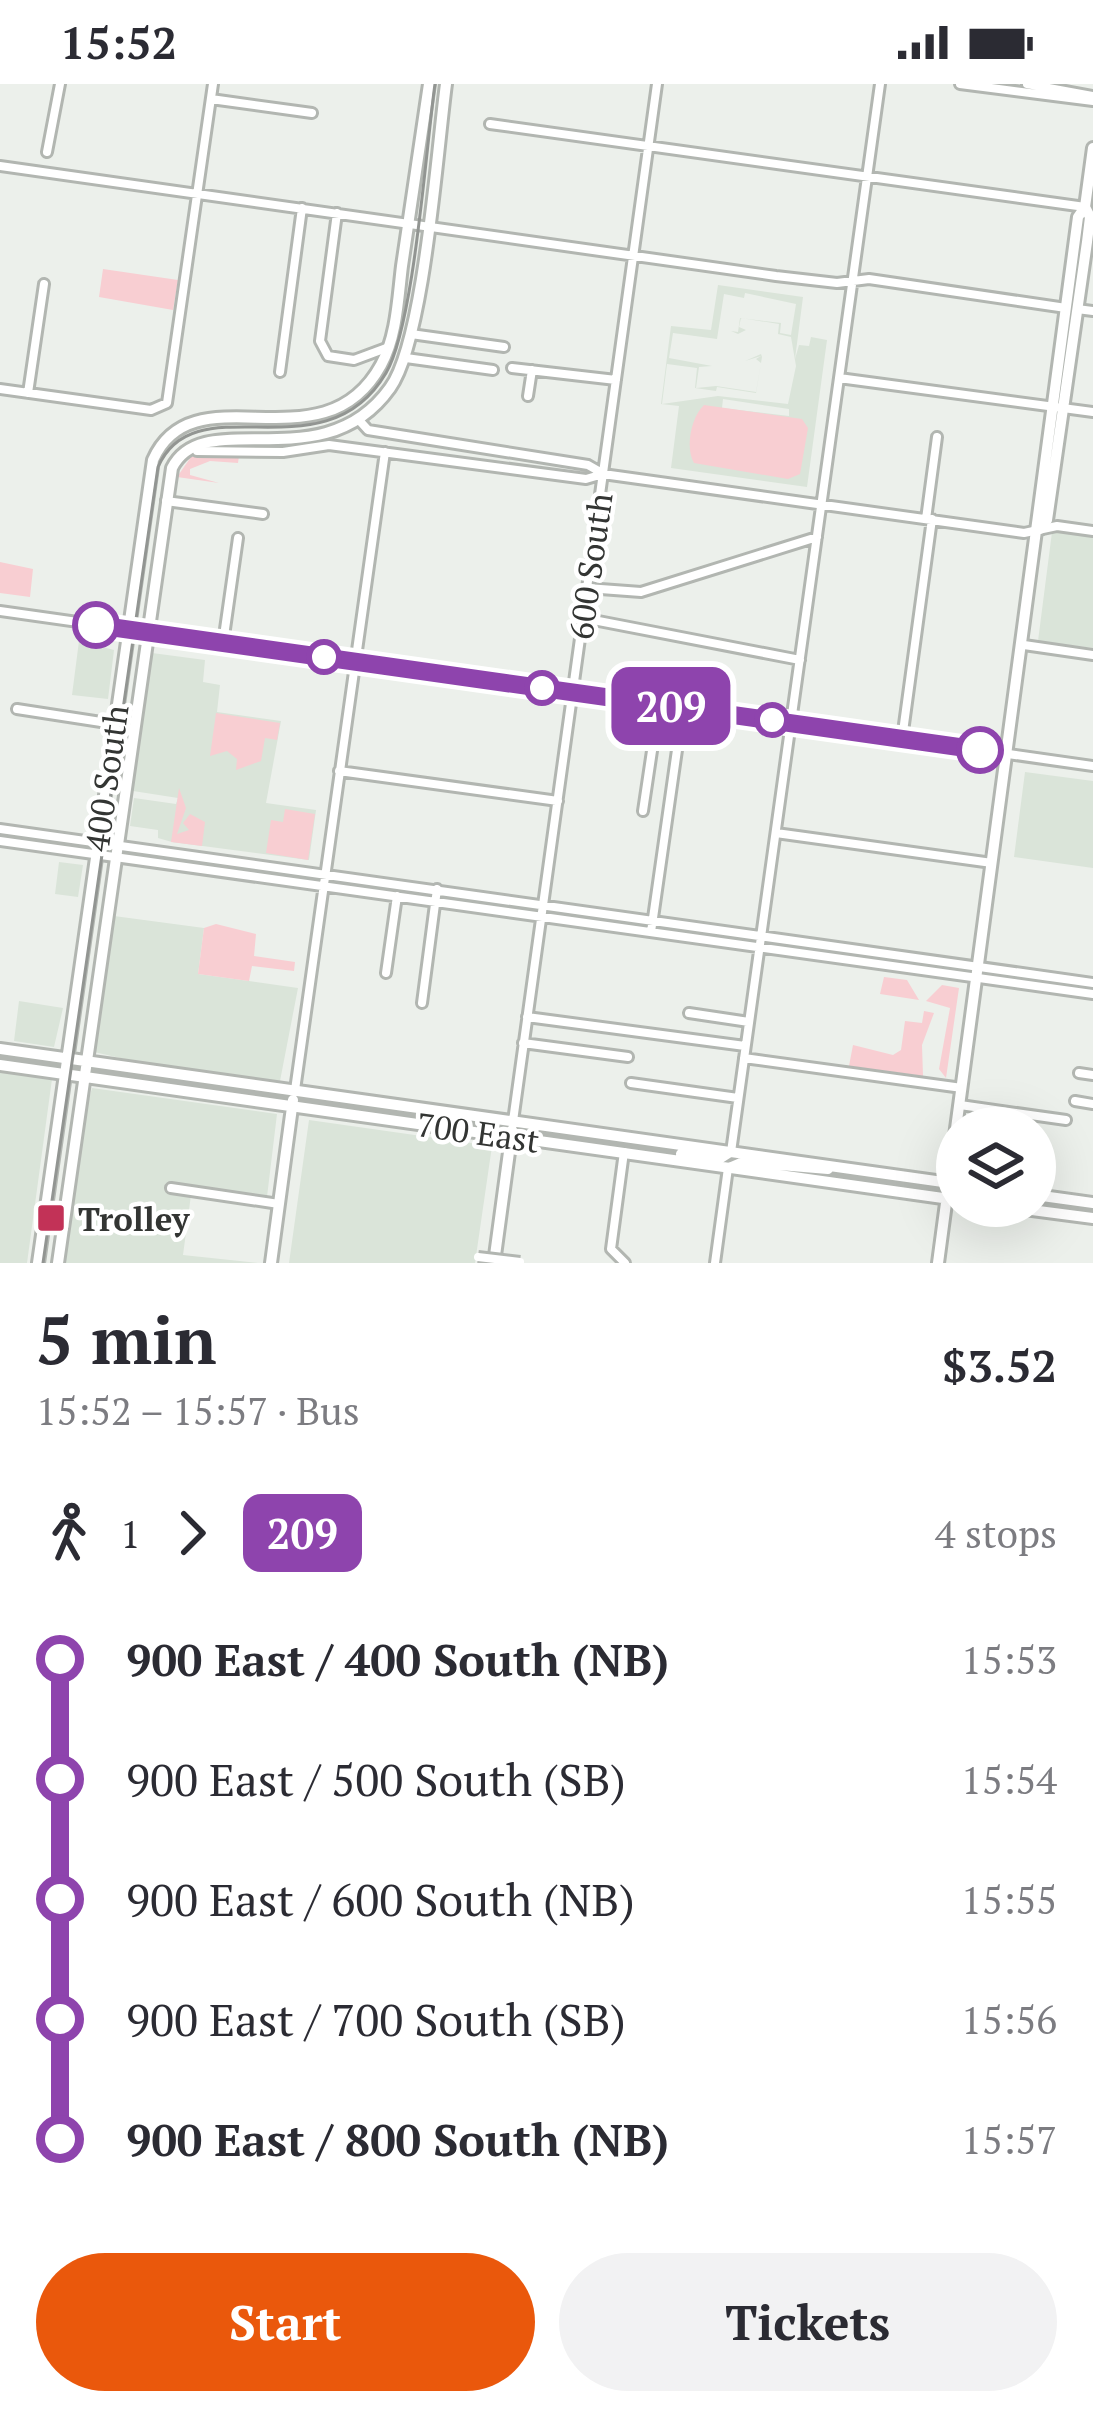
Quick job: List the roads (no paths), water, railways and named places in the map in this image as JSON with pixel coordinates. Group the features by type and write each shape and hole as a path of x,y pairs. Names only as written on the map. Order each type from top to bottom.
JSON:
{"main road":[{"path":"389,347 428,84"},
{"path":"178,457 206,439 312,438 358,418 391,388 406,358 411,334 446,84"},
{"path":"960,1105 1058,408 1078,217 1084,207 1093,148"},
{"name":"400 South","path":"38,1263 149,471 161,443 183,425 209,417 302,419 340,405 364,387 389,347"},
{"name":"400 South","path":"58,1263 165,501 178,457"},
{"name":"700 East","path":"0,1049 936,1182"},
{"name":"700 East","path":"0,1065 936,1197"},
{"path":"271,1263 295,1090"},
{"name":"600 South","path":"494,1263 513,1121"},
{"path":"624,1152 654,1150 719,1159 730,1152"},
{"path":"728,1168 743,1162 813,1171 843,1168"},
{"path":"1056,1198 1093,1203"},
{"path":"1056,1213 1093,1218"},
{"path":"938,1263 946,1227"}],"street":[{"path":"47,152 60,84"},
{"path":"0,389 155,410 169,398 211,84"},
{"name":"600 South","path":"513,1121 657,84"},
{"path":"730,1152 880,84"},
{"path":"960,84 1093,99"},
{"path":"1027,84 1093,99"},
{"path":"211,98 312,113"},
{"path":"490,124 1084,207"},
{"path":"0,166 633,255 1093,311"},
{"path":"280,372 302,208"},
{"path":"337,213 320,341 332,359 356,359 389,347"},
{"path":"28,393 44,284"},
{"path":"411,334 504,347"},
{"path":"406,358 493,370"},
{"path":"512,368 616,380"},
{"path":"528,396 532,370"},
{"path":"839,377 1093,412"},
{"path":"358,418 368,430 588,465 603,474"},
{"path":"902,739 937,437"},
{"path":"178,457 190,451 283,452 329,445 584,478 603,474 1024,532 1093,531"},
{"path":"295,1090 385,452"},
{"path":"165,501 262,514"},
{"path":"587,588 641,592 817,536"},
{"path":"224,643 238,538"},
{"path":"0,611 1093,766"},
{"path":"583,618 800,659"},
{"path":"1024,645 1093,655"},
{"path":"644,811 659,704"},
{"path":"650,932 683,707"},
{"path":"16,709 114,724"},
{"path":"339,771 557,802"},
{"path":"0,829 185,867 819,956 868,957 978,972 1093,994"},
{"path":"776,833 993,863"},
{"path":"44,847 46,835"},
{"path":"0,841 96,848"},
{"path":"115,851 187,854 437,889 821,944 868,957"},
{"path":"185,867 187,854"},
{"path":"243,875 244,862"},
{"path":"386,973 390,883"},
{"path":"422,1003 437,889"},
{"path":"480,908 482,896"},
{"path":"602,925 603,913"},
{"path":"698,938 700,927"},
{"path":"819,956 821,944"},
{"path":"1044,982 1093,983"},
{"path":"688,1013 749,1022"},
{"path":"527,1016 746,1046"},
{"path":"524,1043 628,1057"},
{"path":"744,1058 962,1088"},
{"path":"1079,1073 1093,1075"},
{"path":"631,1083 738,1098"},
{"path":"1075,1102 1093,1104"},
{"path":"960,1105 1066,1120"},
{"path":"624,1152 611,1249 624,1262"},
{"path":"715,1263 728,1168"},
{"path":"171,1188 279,1204"},
{"path":"478,1257 522,1263"}],"tram line":[{"path":"43,1263 158,467 176,443 201,431 330,420 360,404 386,373 396,350 411,278 435,84"}],"place":[{"name":"Trolley","path":"51,1218"}]}
